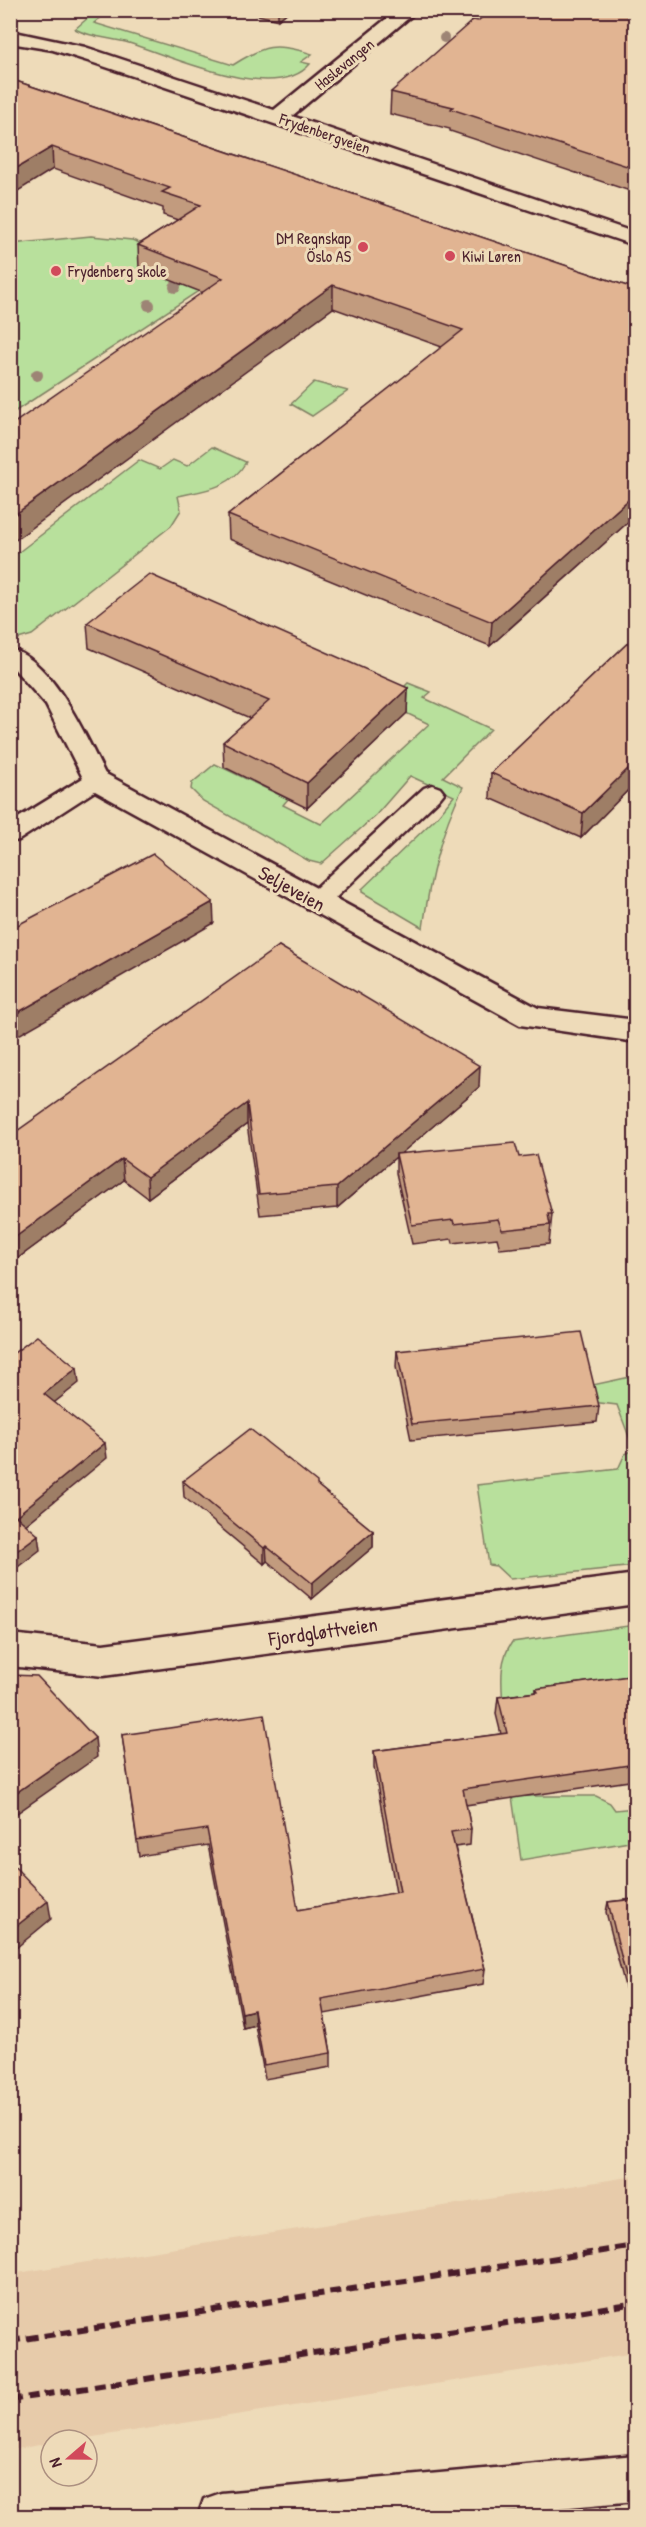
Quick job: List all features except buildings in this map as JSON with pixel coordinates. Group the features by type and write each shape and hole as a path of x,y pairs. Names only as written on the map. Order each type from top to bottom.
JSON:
{"street":[{"name":"Haslevangen","path":"278,117 408,10"},
{"name":"Frydenbergveien","path":"10,37 36,39 71,49 278,117 636,240"},
{"name":"Seljeveien","path":"96,780 531,1018 636,1030"},
{"name":"Fjordgløttveien","path":"10,1650 103,1660 636,1589"},
{"path":"221,2517 636,2478"}],"lane":[{"path":"10,656 18,659 56,702 96,780 10,834"},
{"path":"316,902 432,793"}],"shaded area":[{"path":"635,2176 635,2353 99,2436 99,2428 39,2428 39,2445 11,2450 11,2274"}],"green space":[{"path":"97,10 109,11 94,23 233,65 253,53 279,47 312,54 301,62 310,64 294,75 273,80 249,79 222,74 129,43 75,29"},
{"path":"91,236 132,240 223,275 11,414 11,244"},
{"path":"314,382 348,391 312,416 291,404"},
{"path":"212,447 246,462 240,471 225,483 178,496 181,510 171,526 32,635 11,641 11,558 139,460 160,469 173,460 187,466"},
{"path":"331,677 404,687 408,683 431,692 424,698 491,729 443,777 463,787 448,821 437,856 423,928 362,892 362,889 437,817 454,796 410,776 376,815 321,864 309,861 203,801 191,789 192,783 215,764 288,799 283,805 321,824 429,724"},
{"path":"635,1376 635,1566 510,1579 496,1566 489,1565 477,1485 618,1469 625,1454 634,1450 617,1405 592,1402 588,1386"},
{"path":"635,1625 635,1691 503,1708 503,1666 512,1642"},
{"path":"512,1796 596,1796 610,1803 615,1810 635,1808 635,1841 521,1860"}],"railway":[{"path":"10,2341 636,2246"},
{"path":"10,2400 636,2303"}],"place":[{"name":"DM Regnskap Öslo AS","path":"363,247"},
{"name":"Kiwi Løren","path":"450,256"},
{"name":"Frydenberg skole","path":"56,271"}]}
